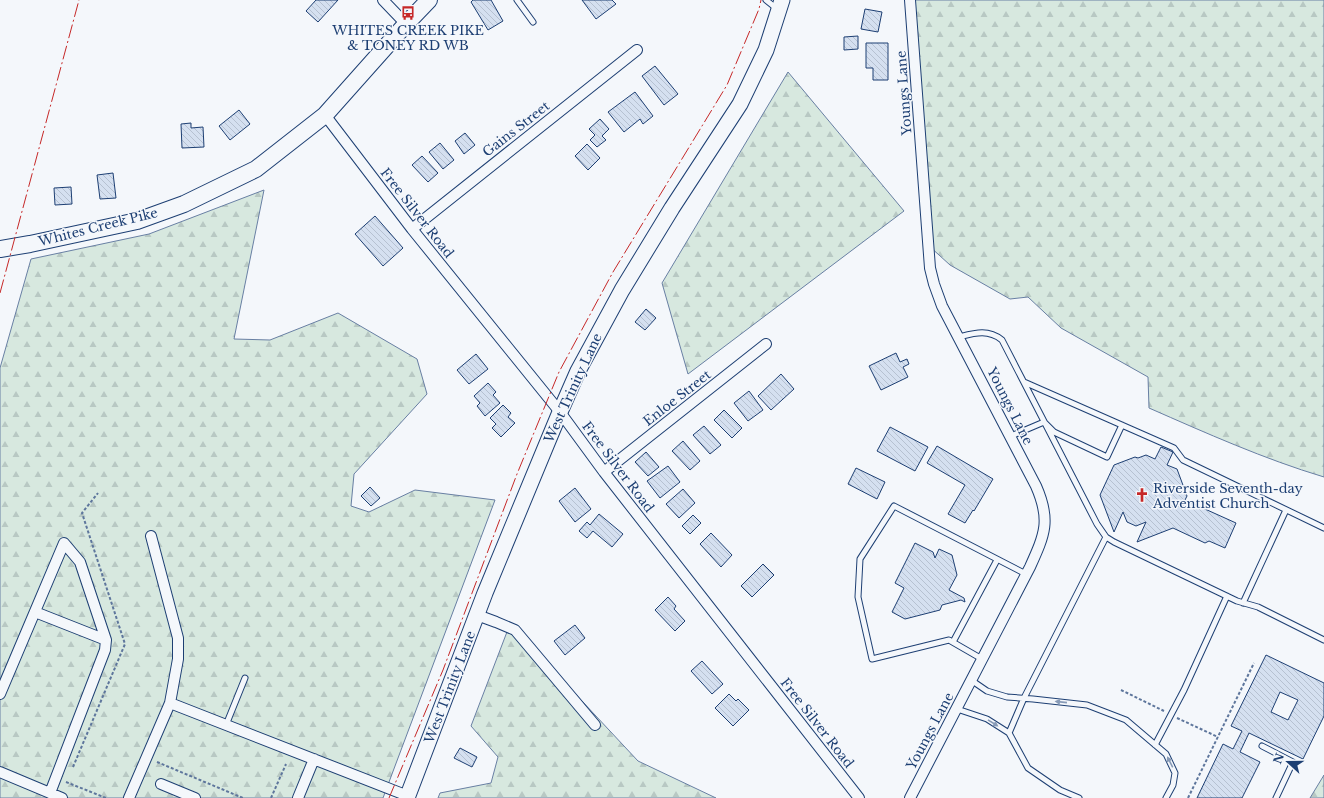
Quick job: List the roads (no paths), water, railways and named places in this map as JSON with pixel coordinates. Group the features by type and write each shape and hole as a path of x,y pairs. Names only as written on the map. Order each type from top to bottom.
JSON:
{"main road":[{"name":"Whites Creek Pike","path":"0,249 137,221 184,204 256,169 325,115 429,0"},
{"name":"West Trinity Lane","path":"408,797 477,616 578,371 622,290 672,208 740,104 766,50 780,5"}],"street":[{"path":"385,0 406,24"},
{"name":"Youngs Lane","path":"910,0 930,268 934,284 942,306 1036,486 1042,501 1045,515 1045,528 1041,543 910,798"},
{"name":"Gains Street","path":"412,229 637,50"},
{"name":"Free Silver Road","path":"325,115 412,229 560,412 604,472 859,798"},
{"name":"Enloe Street","path":"604,472 766,344"},
{"path":"129,798 170,703 178,658 178,638 151,536"},
{"path":"0,694 64,543 80,562 106,640 105,650 50,793"},
{"path":"35,612 106,640"},
{"path":"477,616 515,630 594,725"},
{"path":"170,703 408,797"},
{"path":"298,798 314,759"},
{"path":"0,772 62,798"},
{"path":"161,784 195,798"}],"lane":[{"path":"517,0 533,22"},
{"path":"766,0 780,5"},
{"path":"959,337 977,332 986,332 996,335 1002,340 1097,524 1106,537 1227,596 1243,603 1258,607 1324,640"},
{"path":"1024,382 1174,448 1183,460 1324,528"},
{"path":"1010,436 1044,422"},
{"path":"1044,422 1054,432 1107,457 1122,425"},
{"path":"982,659 949,640 872,659 858,597 860,559 894,506 1026,574"},
{"path":"1243,603 1286,510"},
{"path":"1009,733 1024,698 1106,537"},
{"path":"953,642 997,560"},
{"path":"1155,745 1184,690 1227,596"},
{"path":"226,725 245,678"},
{"path":"971,680 987,691 1006,697 1087,705 1126,720 1166,754 1175,773 1173,785 1166,798"},
{"path":"956,709 987,719 1009,733 1028,768 1060,790 1079,798"},
{"path":"1262,746 1293,762 1276,798"}],"place":[{"name":"WHITES CREEK PIKE & TONEY RD WB","path":"408,13"},
{"name":"Riverside Seventh-day Adventist Church","path":"1142,495"}]}
